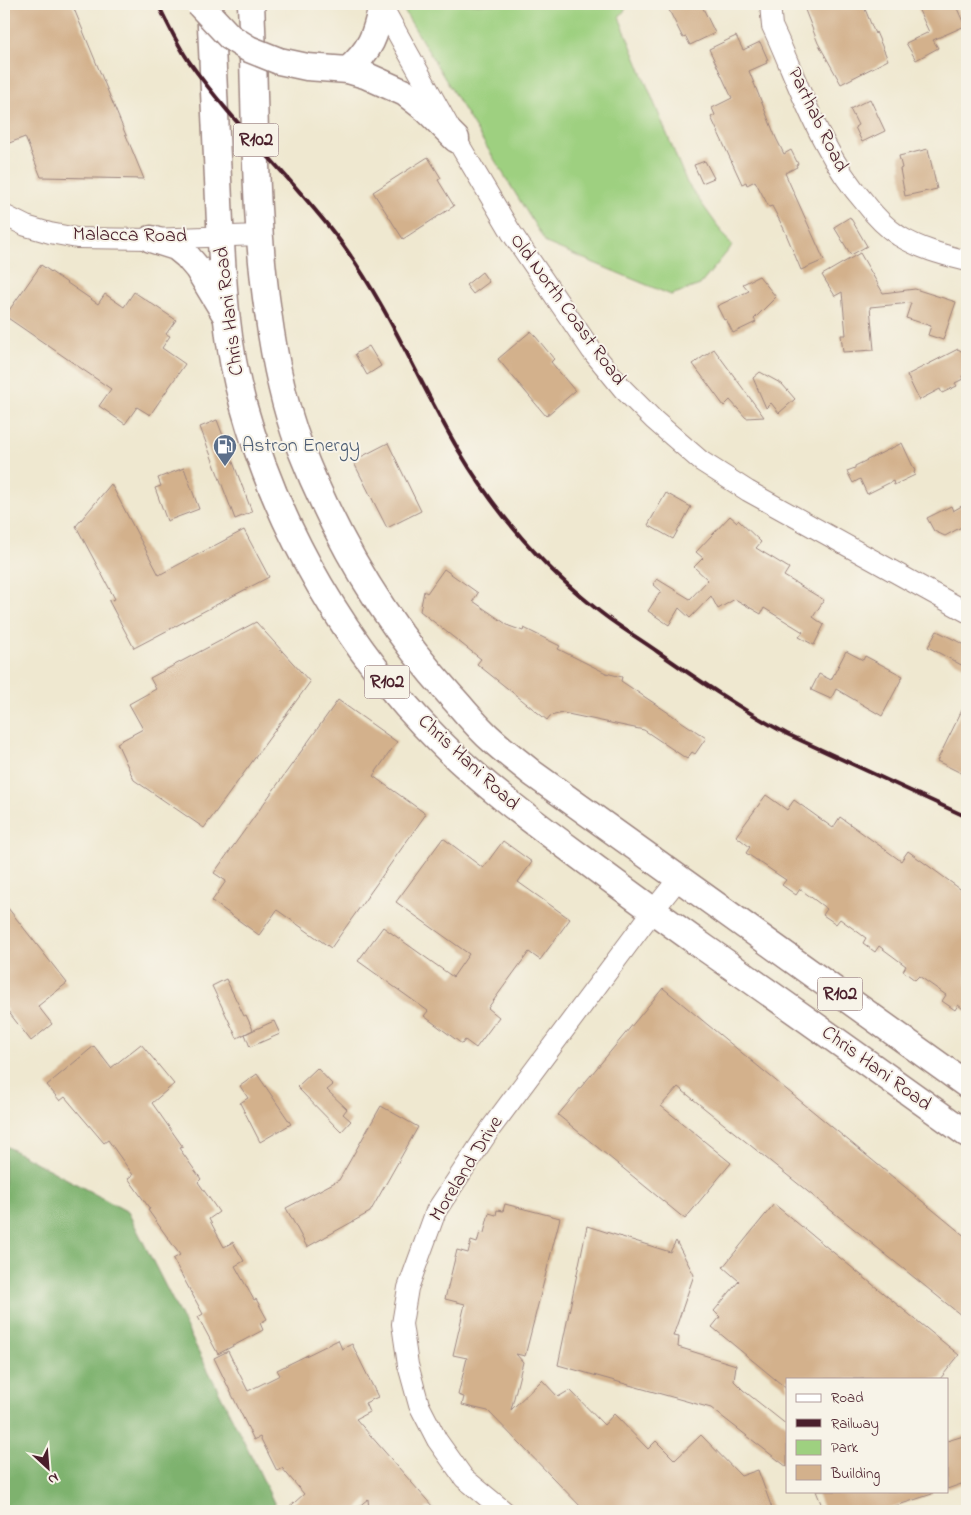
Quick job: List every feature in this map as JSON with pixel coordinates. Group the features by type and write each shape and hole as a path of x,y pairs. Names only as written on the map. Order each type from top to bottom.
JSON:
{"main road":[{"path":"199,4 230,37 249,49 279,61 307,67 348,70 365,75 405,93 427,110 456,139"},
{"name":"Chris Hani Road","path":"210,4 221,236 226,315 232,358 242,403 272,490 301,550 345,627 388,684 432,733 482,781 530,820 653,911 967,1134"},
{"name":"Chris Hani Road","path":"251,4 259,235 268,312 280,375 299,443 341,538 370,590 400,635 440,684 491,739 532,773 967,1085"},
{"path":"348,70 370,45 377,29 381,5"},
{"path":"151,239 176,247 188,256 226,315"}],"street":[{"name":"Parthab Road","path":"770,4 772,26 820,135 850,186 875,216 898,235 917,246 967,261"},
{"name":"Old North Coast Road","path":"381,5 456,139 511,232 592,351 623,389 654,420 701,461 748,491 967,612"},
{"name":"Malacca Road","path":"4,215 26,226 77,238 151,239 259,235"},
{"name":"Moreland Drive","path":"504,1511 464,1478 437,1440 419,1405 408,1365 402,1324 408,1288 436,1211 441,1203 491,1128 679,878"}],"green space":[{"path":"400,4 630,4 619,17 687,183 732,246 700,285 671,295 546,243"},
{"path":"4,1145 128,1212 257,1467 276,1511 4,1511"}],"building":[{"path":"4,4 72,4 144,179 41,177 25,137 4,145"},
{"path":"666,4 701,4 715,33 690,45 686,37 683,38"},
{"path":"822,4 863,4 888,60 841,84 818,43 805,10"},
{"path":"916,4 938,4 940,8 955,4 965,26 933,40 938,48 916,60 906,43 929,32"},
{"path":"736,36 743,50 760,42 768,60 766,61 767,63 749,71 784,154 791,150 798,164 796,165 797,167 785,173 824,260 801,270 772,206 769,207 755,181 747,185 746,182 742,184 711,117 715,115 712,108 732,98 709,49"},
{"path":"870,99 885,131 862,142 855,127 858,125 850,109"},
{"path":"928,149 937,189 905,196 899,156"},
{"path":"428,157 441,178 438,180 454,206 403,239 373,192"},
{"path":"705,161 714,178 702,183 694,165"},
{"path":"850,217 867,246 851,255 834,227"},
{"path":"860,253 883,293 915,289 956,302 943,340 928,335 931,326 906,318 911,303 870,307 874,350 843,352 841,335 846,335 842,292 835,296 822,275"},
{"path":"41,265 98,304 105,294 124,307 134,292 176,320 166,334 170,336 162,348 185,364 150,415 137,407 125,424 99,406 111,389 5,316"},
{"path":"482,272 489,282 473,294 466,285"},
{"path":"759,276 776,297 754,319 756,322 733,333 717,306 749,291 743,284"},
{"path":"531,331 554,359 551,362 575,391 546,416 498,359"},
{"path":"369,346 381,366 367,375 355,354"},
{"path":"714,349 764,417 746,418 730,400 724,406 693,364"},
{"path":"958,349 967,355 967,373 962,376 963,379 955,383 957,386 942,393 940,389 919,400 907,375"},
{"path":"760,372 782,384 795,399 779,413 771,403 766,408 753,378"},
{"path":"217,420 252,512 235,519 200,427"},
{"path":"388,443 421,511 387,528 353,461"},
{"path":"902,443 915,471 915,475 894,485 893,481 867,494 860,479 853,483 847,471"},
{"path":"184,468 199,509 167,521 155,488 161,486 158,478"},
{"path":"111,484 159,575 244,530 269,577 134,648 109,601 115,599 76,526"},
{"path":"666,493 691,507 673,539 648,525"},
{"path":"967,503 967,524 945,536 934,531 927,518 951,506 953,511"},
{"path":"730,516 737,522 738,520 761,542 756,548 789,568 784,576 824,600 813,617 824,625 814,645 799,637 803,632 764,608 761,614 735,599 718,609 711,596 690,618 679,608 669,625 648,611 661,591 653,584 657,579 690,599 708,580 694,567 703,558 696,552"},
{"path":"444,569 478,593 473,601 509,626 523,631 524,628 560,646 558,649 606,673 622,677 621,681 706,738 695,754 692,752 687,759 644,730 563,713 550,716 547,720 477,664 481,659 420,611 424,591 427,593"},
{"path":"256,622 310,682 204,828 134,780 117,743 143,729 129,704 156,689 150,678"},
{"path":"937,631 967,646 967,668 928,647"},
{"path":"846,651 863,660 865,656 903,676 882,716 836,689 831,699 811,690 819,674 831,680"},
{"path":"338,700 397,742 373,776 426,814 331,948 277,910 259,935 212,901 226,881 214,873"},
{"path":"967,700 967,776 937,761"},
{"path":"766,795 787,810 794,800 833,828 840,817 901,861 908,851 967,894 967,1012 958,1005 955,1010 942,1001 946,995 919,976 915,980 903,971 906,966 879,946 875,952 863,943 866,938 840,919 836,924 823,915 827,909 800,889 796,895 782,885 786,880 746,853 750,847 736,836"},
{"path":"443,838 483,868 503,841 532,862 518,882 570,919 540,960 529,952 488,1008 499,1017 476,1048 465,1040 462,1044 424,1016 428,1011 358,961 383,927 453,977 469,954 396,902"},
{"path":"4,903 67,983 38,1006 52,1024 31,1041 4,1006"},
{"path":"226,979 253,1030 237,1038 212,986"},
{"path":"663,988 967,1238 967,1320 678,1087 661,1106 731,1163 685,1219 558,1115"},
{"path":"274,1021 280,1034 250,1047 245,1034"},
{"path":"141,1044 174,1084 152,1103 183,1147 179,1148 201,1179 198,1182 219,1212 209,1219 224,1247 233,1242 244,1261 235,1266 267,1319 260,1323 263,1330 218,1354 198,1317 203,1314 173,1259 180,1255 128,1178 133,1175 108,1140 104,1143 65,1097 60,1101 47,1085 94,1046 111,1068"},
{"path":"317,1068 333,1085 327,1090 347,1109 343,1114 351,1121 341,1132 297,1087"},
{"path":"257,1074 291,1124 260,1142 240,1103 248,1098 240,1086"},
{"path":"381,1106 418,1127 370,1212 307,1247 286,1208 339,1180"},
{"path":"505,1204 560,1218 525,1356 516,1354 523,1362 511,1410 542,1380 558,1397 570,1390 604,1425 614,1414 648,1449 656,1441 675,1460 701,1435 741,1476 758,1470 773,1511 585,1511 488,1411 462,1405 464,1397 458,1395 467,1358 453,1355 465,1304 445,1299 457,1250 468,1253 471,1241 477,1243 480,1232 484,1233 489,1213 496,1215 497,1210 503,1211"},
{"path":"774,1204 959,1355 941,1378 786,1378 786,1388 712,1327 720,1317 714,1311 739,1281 723,1267"},
{"path":"587,1226 670,1252 676,1241 694,1275 673,1336 679,1337 678,1347 736,1365 734,1381 786,1424 786,1466 711,1408 558,1365"},
{"path":"338,1340 342,1349 352,1344 378,1397 365,1403 369,1412 356,1419 433,1507 426,1508 426,1511 369,1511 368,1499 353,1511 285,1511 304,1494 282,1468 277,1471 260,1437 254,1440 214,1358 228,1351 248,1391 280,1375 277,1370"},
{"path":"967,1435 967,1482 948,1489 948,1441"},
{"path":"816,1492 932,1492 932,1494 880,1511 824,1511"}],"railway":[{"path":"158,4 188,60 206,84 305,198 343,245 390,321 444,425 473,473 519,535 555,573 609,619 754,715 787,734 967,817"}],"place":[{"name":"Astron Energy","path":"225,467"}]}
